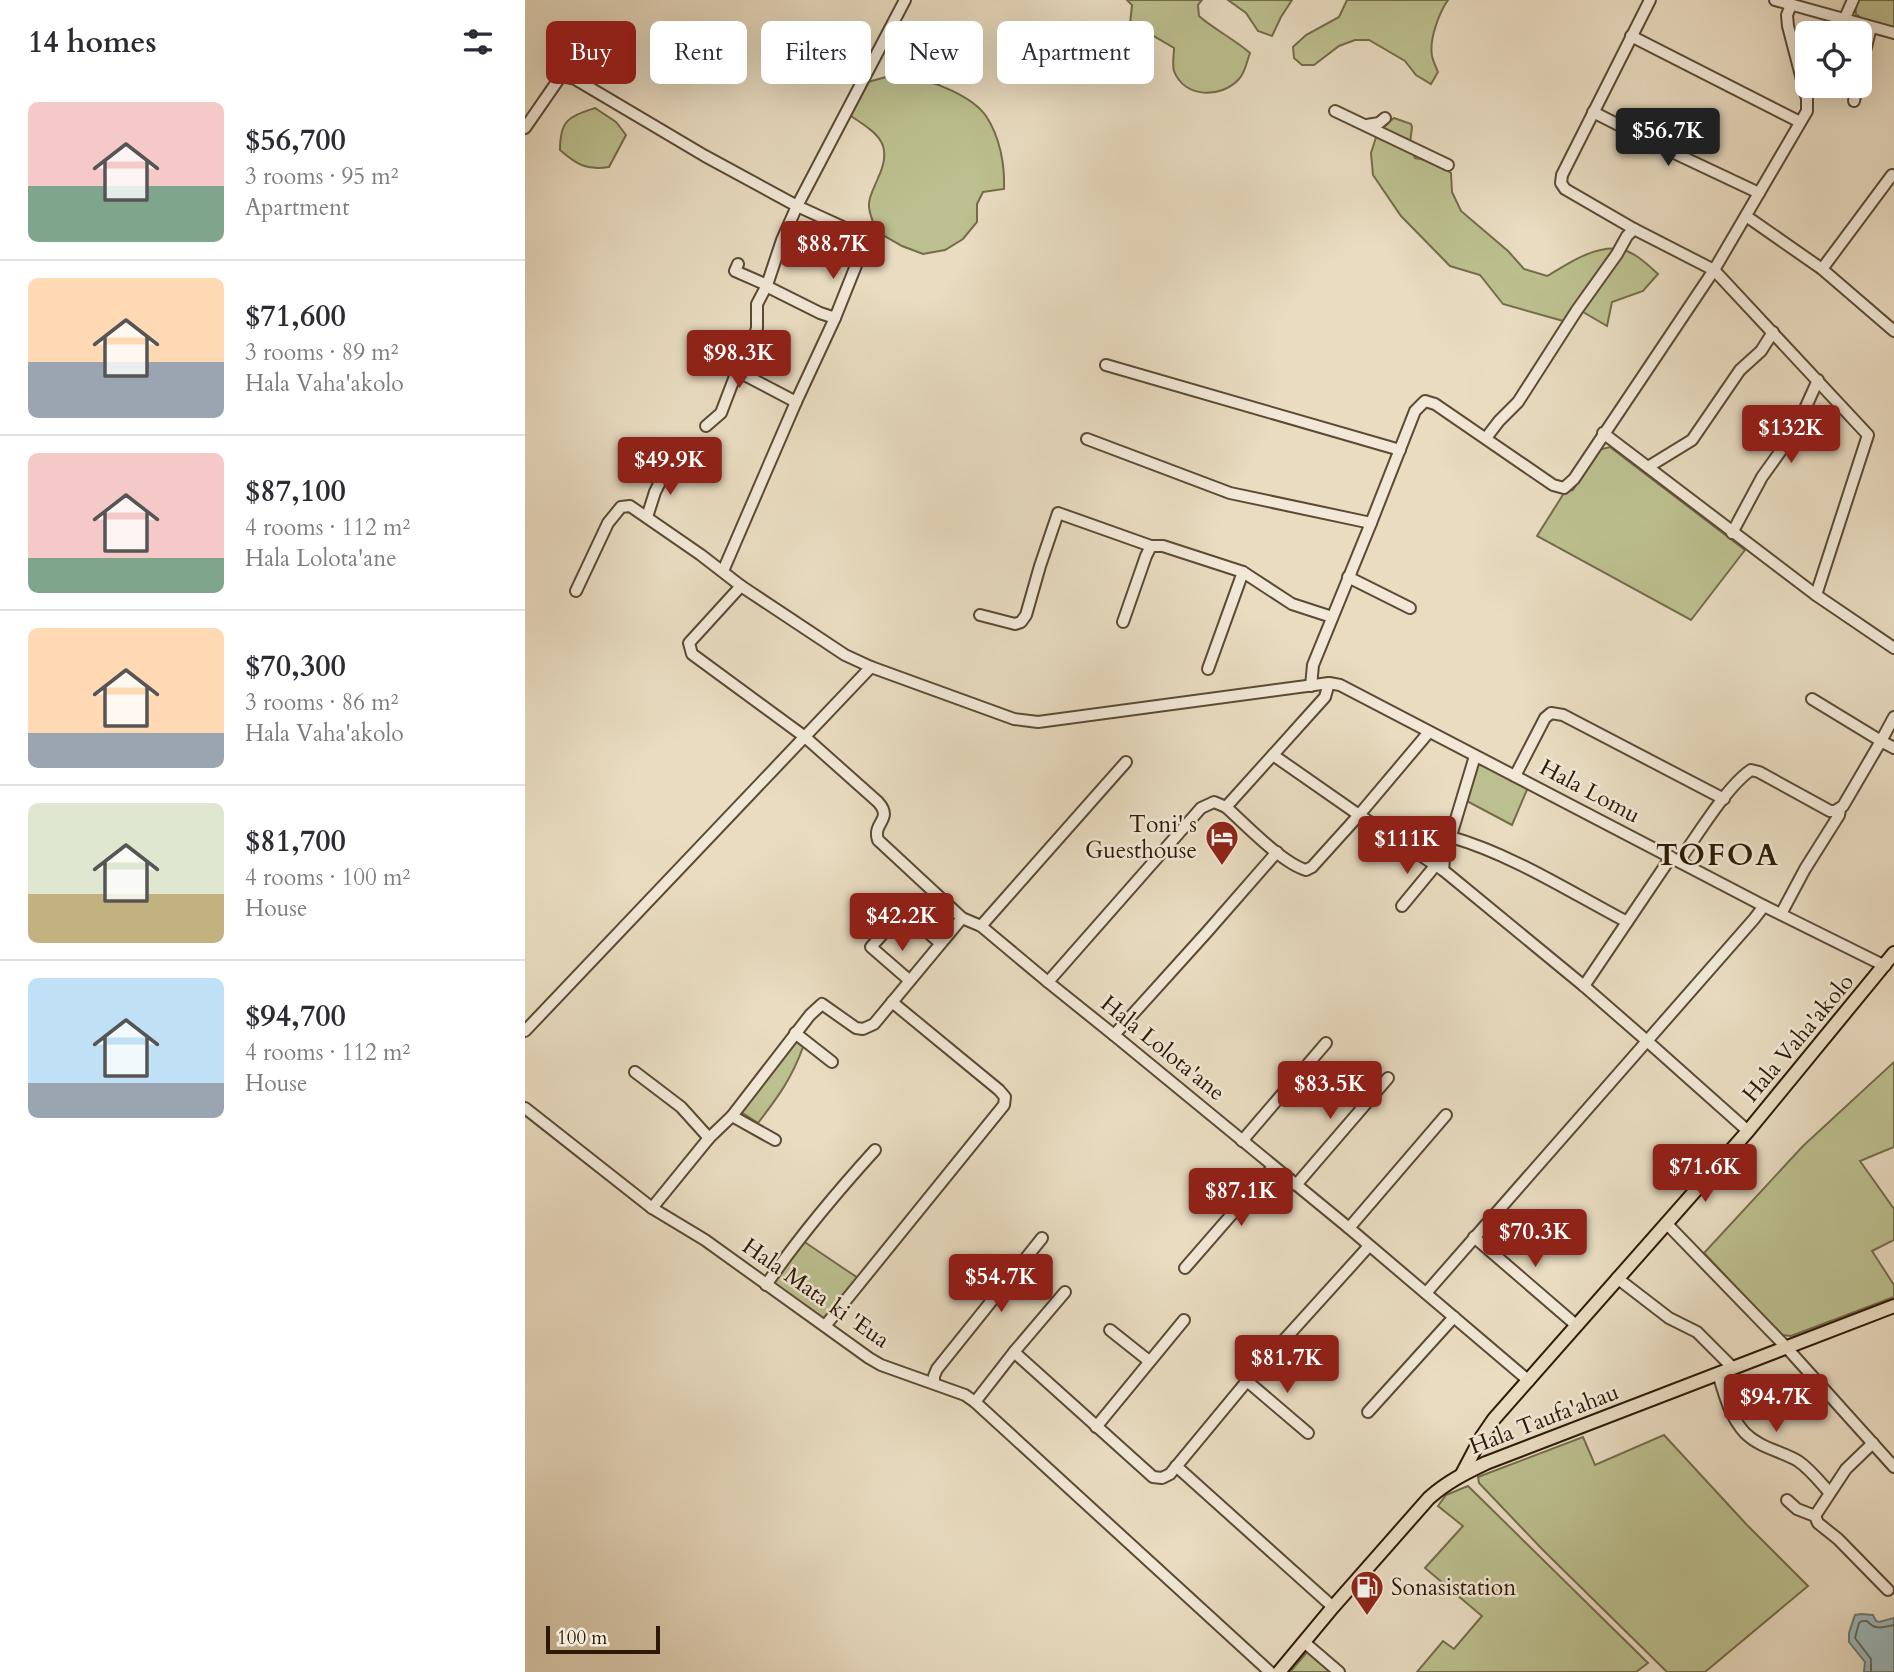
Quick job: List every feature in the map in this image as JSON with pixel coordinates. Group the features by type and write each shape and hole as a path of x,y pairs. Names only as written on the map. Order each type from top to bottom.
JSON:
{"main road":[{"name":"Hala Vaha'akolo","path":"1462,1474 1494,1419 1748,1130 1894,953"},
{"name":"Hala Taufa'ahau","path":"1279,1672 1429,1498 1446,1483 1486,1463 1894,1306"},
{"path":"1484,1433 1486,1463"}],"street":[{"path":"706,426 721,413 737,372 751,348 757,328 757,304 797,206 905,0"},
{"path":"1650,0 1562,175 1561,183 1565,189 1634,229 1714,270 1868,435 1816,595"},
{"path":"1775,0 1848,21"},
{"path":"1844,20 1853,0"},
{"path":"1311,686 1313,665 1348,577 1415,411 1425,401 1435,404 1553,485 1564,488 1574,479 1714,270 1807,111 1807,99 1788,26 1787,15 1791,5"},
{"path":"1872,27 1894,33"},
{"path":"1631,36 1800,122"},
{"path":"525,128 561,76 575,79 705,156 797,206 867,238 835,318 723,571"},
{"path":"1335,111 1448,165"},
{"path":"1593,112 1759,194"},
{"path":"1367,125 1385,118"},
{"path":"1822,269 1893,172"},
{"path":"1746,216 1822,269 1894,331"},
{"path":"1486,438 1518,402 1577,310 1634,229"},
{"path":"738,264 735,271 835,318"},
{"path":"1648,467 1692,440 1740,370 1761,351 1773,332"},
{"path":"694,353 796,402"},
{"path":"1106,365 1399,450"},
{"path":"1732,533 1762,477 1795,431 1818,380"},
{"path":"1603,433 1732,533 1894,648"},
{"path":"1087,439 1230,494 1371,523"},
{"path":"647,517 655,492 668,466"},
{"path":"576,591 608,523 621,507 631,506 741,586 845,655 1014,719 1038,722 1329,683 1325,697 1226,807"},
{"path":"981,615 1015,624 1021,622 1026,615 1058,513 1151,546 1163,546 1243,572 1292,604 1332,617"},
{"path":"1123,622 1151,546"},
{"path":"1208,669 1243,572"},
{"path":"1348,577 1410,608"},
{"path":"741,586 689,643 692,654 805,737"},
{"path":"525,1031 871,667"},
{"name":"Hala Lomu","path":"1329,683 1340,685 1764,906 1885,966"},
{"path":"1812,699 1894,748"},
{"path":"1515,776 1545,718 1551,713 1563,715 1724,799"},
{"path":"1781,914 1894,717"},
{"path":"1048,982 1201,808 1214,802 1226,807 1277,852 1306,870 1312,867 1359,816 1429,732"},
{"name":"Hala Lolota'ane","path":"805,737 884,809 885,818 877,828 878,840 962,918 981,926 1349,1228 1529,1381"},
{"path":"1273,755 1439,868 1584,986 1748,1130"},
{"path":"1402,906 1439,868 1444,859 1475,755"},
{"path":"981,926 1125,762"},
{"path":"1584,986 1627,922 1675,859 1743,776 1751,770 1830,811 1840,809"},
{"path":"1451,837 1501,855 1627,922"},
{"path":"1114,1035 1277,852"},
{"path":"1426,1293 1764,906"},
{"path":"902,910 940,943"},
{"path":"652,1208 709,1138 731,1116 810,1015 822,1004 856,1027 863,1029 874,1024 962,918"},
{"path":"889,927 871,947 909,980"},
{"path":"825,1326 1004,1105 1005,1097 999,1090 892,1002"},
{"path":"795,1033 832,1062"},
{"path":"1242,1141 1326,1044"},
{"path":"635,1072 681,1107 709,1138"},
{"path":"1296,1185 1388,1078"},
{"name":"Hala Mata ki 'Eua","path":"525,1108 652,1208 705,1240 881,1365 934,1382 975,1402 1270,1672"},
{"path":"1349,1228 1446,1115"},
{"path":"731,1116 775,1140"},
{"path":"766,1285 825,1206 875,1150"},
{"path":"1185,1268 1273,1167"},
{"path":"1666,1223 1786,1347 1894,1467"},
{"path":"1474,1237 1576,1325"},
{"path":"934,1382 937,1369 1042,1238"},
{"path":"1014,1352 1153,1477 1162,1478 1170,1474 1247,1381 1369,1246"},
{"path":"1617,1278 1669,1318 1697,1332 1733,1368"},
{"path":"975,1402 1065,1292"},
{"path":"1368,1412 1454,1317"},
{"path":"1096,1427 1184,1320"},
{"path":"1110,1330 1149,1361"},
{"path":"1718,1373 1724,1395 1738,1424 1747,1435 1800,1462 1829,1492"},
{"path":"1247,1381 1308,1433"},
{"path":"1815,1516 1846,1469 1873,1443"},
{"path":"1176,1466 1333,1607"},
{"path":"1787,1500 1797,1509 1815,1516 1818,1523 1838,1539 1888,1590"},
{"path":"1304,1642 1339,1672"}],"green space":[{"path":"1127,0 1202,0 1198,5 1199,16 1250,53 1241,76 1231,86 1213,92 1194,91 1186,86 1174,71 1174,48 1154,36 1154,21 1130,21 1132,5"},
{"path":"1228,0 1292,0 1272,36 1258,31 1246,13"},
{"path":"1347,0 1448,0 1433,34 1431,49 1438,72 1431,84 1416,75 1405,61 1369,40 1355,40 1339,46 1314,65 1302,65 1294,58 1293,47 1306,35 1339,17"},
{"path":"1858,0 1894,0 1894,27 1864,20 1856,14 1855,5"},
{"path":"885,77 885,84 940,85 971,102 991,124 1004,170 1004,189 983,192 977,204 977,222 963,239 945,250 923,254 876,231 869,201 883,166 883,147 874,133 848,114 863,84 871,84 871,81"},
{"path":"595,108 616,122 626,135 609,167 594,168 582,165 560,150 564,125 573,117"},
{"path":"1394,118 1411,124 1410,143 1415,158 1433,161 1451,173 1452,192 1461,211 1508,251 1524,269 1547,276 1582,256 1601,250 1620,249 1641,259 1658,274 1643,291 1612,302 1607,326 1583,312 1574,324 1503,304 1480,275 1450,266 1401,216 1373,175 1371,153 1378,131"},
{"path":"1610,447 1745,550 1691,620 1537,536 1564,493 1573,490 1598,450"},
{"path":"1475,760 1529,785 1512,825 1463,799"},
{"path":"795,1040 803,1047 799,1058 784,1087 758,1123 741,1112"},
{"path":"1894,1062 1894,1147 1860,1161 1894,1209 1894,1240 1872,1251 1894,1285 1894,1297 1791,1336 1781,1335 1704,1253 1803,1146"},
{"path":"803,1241 858,1278 828,1317 822,1318 774,1285 773,1281"},
{"path":"1664,1435 1808,1586 1705,1672 1667,1672 1479,1483 1478,1477 1583,1437 1595,1465"},
{"path":"1468,1486 1648,1663 1636,1672 1417,1672 1443,1641 1454,1649 1482,1616 1425,1568 1463,1526 1438,1506 1446,1495"},
{"path":"1308,1651 1334,1672 1290,1672"}],"water":[{"path":"1855,1615 1873,1615 1879,1622 1894,1618 1894,1672 1864,1672 1865,1662 1849,1642"}],"place":[{"name":"Toni' s Guesthouse","path":"1222,867"},
{"name":"Sonasistation","path":"1367,1617"}],"district":[{"name":"TOFOA","path":"1718,855"}]}
